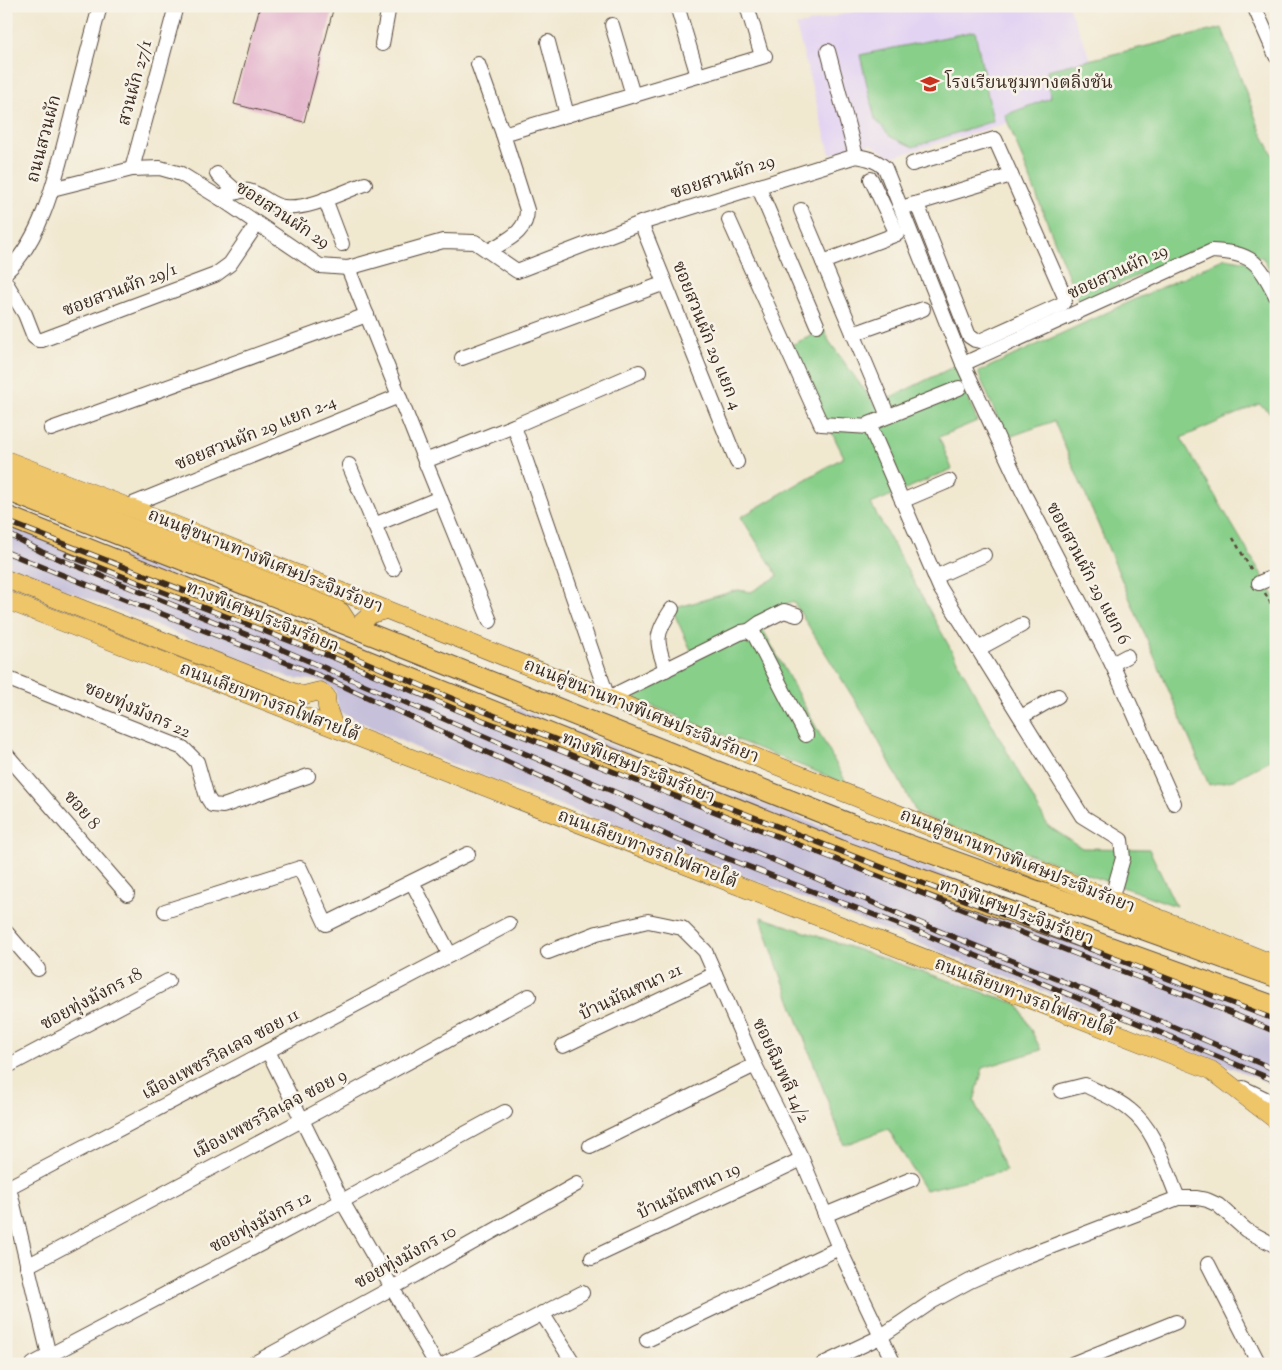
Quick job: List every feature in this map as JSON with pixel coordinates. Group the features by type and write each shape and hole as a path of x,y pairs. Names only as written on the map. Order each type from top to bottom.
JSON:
{"highway":[{"name":"ทางพิเศษประจิมรัถยา","path":"6,490 850,824 1276,978"},
{"name":"ทางพิเศษประจิมรัถยา","path":"6,516 840,850 1276,1007"}],"main road":[{"name":"ถนนคู่ขนานทางพิเศษประจิมรัถยา","path":"6,460 128,506 1276,965"},
{"path":"6,477 336,609 350,626 358,626 371,614 385,610"},
{"path":"6,579 298,694 304,695 320,691 326,696 328,713 334,727"},
{"name":"ถนนเลียบทางรถไฟสายใต้","path":"6,600 1211,1070 1276,1120"}],"street":[{"name":"ถนนสวนผัก","path":"6,272 15,264 31,240 52,189 100,6"},
{"name":"สวนผัก 27/1","path":"132,169 176,6"},
{"path":"382,44 389,6"},
{"path":"503,134 764,56 747,6"},
{"path":"1254,6 1276,56"},
{"path":"678,9 698,76"},
{"path":"612,25 633,95"},
{"path":"548,42 568,114"},
{"path":"828,50 856,156 878,162 885,168 963,364"},
{"path":"478,64 503,134 526,210 527,220 521,231 489,251"},
{"path":"912,164 995,139 1065,300 1062,304 980,340 975,340 969,336 917,204"},
{"name":"ซอยสวนผัก 29","path":"52,189 132,169 160,168 181,174 220,198 320,266 348,268 444,241 475,242 517,271 641,223 856,156"},
{"path":"217,174 237,192"},
{"path":"900,209 1011,175"},
{"path":"823,262 897,234 871,179"},
{"path":"220,198 237,192 249,191 271,204 284,208 302,207 365,184"},
{"path":"758,186 817,326"},
{"path":"325,198 342,244"},
{"path":"801,210 888,416"},
{"path":"730,220 821,424 870,427"},
{"name":"ซอยสวนผัก 29 แยก 4","path":"641,223 737,462"},
{"name":"ซอยสวนผัก 29/1","path":"6,283 25,314 34,337 42,340 215,275 230,264 256,224"},
{"name":"ซอยสวนผัก 29","path":"963,364 1212,250 1231,252 1247,257 1263,271 1276,296"},
{"path":"348,268 490,621"},
{"path":"462,358 665,283"},
{"path":"853,334 924,309"},
{"path":"51,429 367,315"},
{"name":"ซอยสวนผัก 29 แยก 6","path":"963,364 1026,498 1112,664 1174,804"},
{"path":"425,461 514,426 639,372"},
{"path":"959,388 869,424 940,588 1082,816 1122,840 1123,858 1112,900"},
{"name":"ซอยสวนผัก 29 แยก 2-4","path":"128,506 399,396"},
{"path":"514,426 608,698 742,632 749,631 784,610 797,615"},
{"path":"349,465 393,569"},
{"path":"902,501 949,481"},
{"path":"374,525 440,498"},
{"path":"935,577 984,556"},
{"path":"1260,583 1276,576"},
{"path":"666,670 658,649 658,634 672,610"},
{"path":"978,649 1022,626"},
{"path":"749,631 755,636 806,735"},
{"path":"1112,664 1127,656"},
{"name":"ซอยทุ่งมังกร 22","path":"6,678 183,748 197,762 206,797 212,805 223,806 308,776"},
{"path":"1021,717 1058,696"},
{"name":"ซอย 8","path":"6,754 127,894"},
{"path":"165,911 300,868 326,924 468,854"},
{"path":"412,882 450,955"},
{"name":"ซอยฉิมพลี 14/2","path":"548,952 597,933 648,921 682,928 705,950 755,1065 802,1159 838,1248 894,1364"},
{"name":"เมืองเพชรวิลเลจ ซอย 11","path":"27,1266 10,1188 509,924"},
{"path":"6,932 38,969"},
{"name":"บ้านมัณฑนา 21","path":"563,1046 716,974"},
{"name":"ซอยทุ่งมังกร 18","path":"6,1067 168,981"},
{"name":"เมืองเพชรวิลเลจ ซอย 9","path":"27,1266 302,1120 529,996"},
{"path":"268,1051 342,1201 436,1364"},
{"path":"590,1146 755,1065"},
{"path":"1211,1070 1276,1104"},
{"path":"1062,1091 1085,1085 1128,1108 1139,1118 1151,1134 1178,1198"},
{"name":"ซอยทุ่งมังกร 12","path":"33,1364 50,1359 77,1341 342,1201 505,1112"},
{"name":"บ้านมัณฑนา 19","path":"592,1258 802,1159"},
{"path":"825,1215 912,1179"},
{"name":"ซอยทุ่งมังกร 10","path":"253,1364 577,1184"},
{"path":"823,1364 880,1337 934,1301 970,1281 1024,1257 1178,1198 1197,1198 1218,1205 1246,1230 1276,1246"},
{"path":"647,1340 838,1248"},
{"path":"1208,1264 1259,1364"},
{"path":"27,1266 50,1359"},
{"path":"445,1364 464,1360 582,1293"},
{"path":"542,1314 574,1364"},
{"path":"1072,1364 1176,1322"}],"shaded area":[{"name":"โรงเรียนชุมทางตลิ่งชัน","path":"875,6 1068,6 1091,59 1048,70 1050,98 1005,115 1008,123 891,157 871,144 830,154 796,26"},
{"path":"6,508 39,523 1276,1003 1276,1086 1084,1007 440,759 339,712 335,690 323,681 291,678 6,567"}],"green space":[{"path":"1222,28 1259,127 1276,162 1276,281 1263,258 1230,245 1206,244 1079,303 1005,115 1050,98 1047,70"},
{"path":"975,31 993,121 913,147 891,137 875,119 860,55"},
{"path":"1225,258 1254,263 1276,311 1276,413 1272,414 1259,404 1181,438 1276,599 1276,757 1233,780 1209,785 1054,421 1006,438 978,372"},
{"path":"824,330 829,341 875,405 955,366 977,421 939,437 952,469 871,504 1048,826 1082,848 1149,849 1176,906 917,814 869,723 793,601 756,617 847,784 635,699 638,690 696,661 672,609 738,590 751,592 778,576 741,517 844,457 789,346"},
{"path":"761,917 1018,1004 1041,1050 983,1068 974,1101 1006,1171 925,1190 888,1129 844,1145"}],"building":[{"path":"260,6 334,6 304,122 234,104"}],"railway":[{"path":"6,521 339,651 470,706 1276,1020"},
{"path":"6,533 42,552 255,638 939,931 1276,1070"},
{"path":"6,552 328,679 671,837 929,936 1276,1081"},
{"path":"67,555 337,659 467,714 1071,952 1197,999 1276,1032"}],"place":[{"name":"โรงเรียนชุมทางตลิ่งชัน","path":"930,84"}]}
